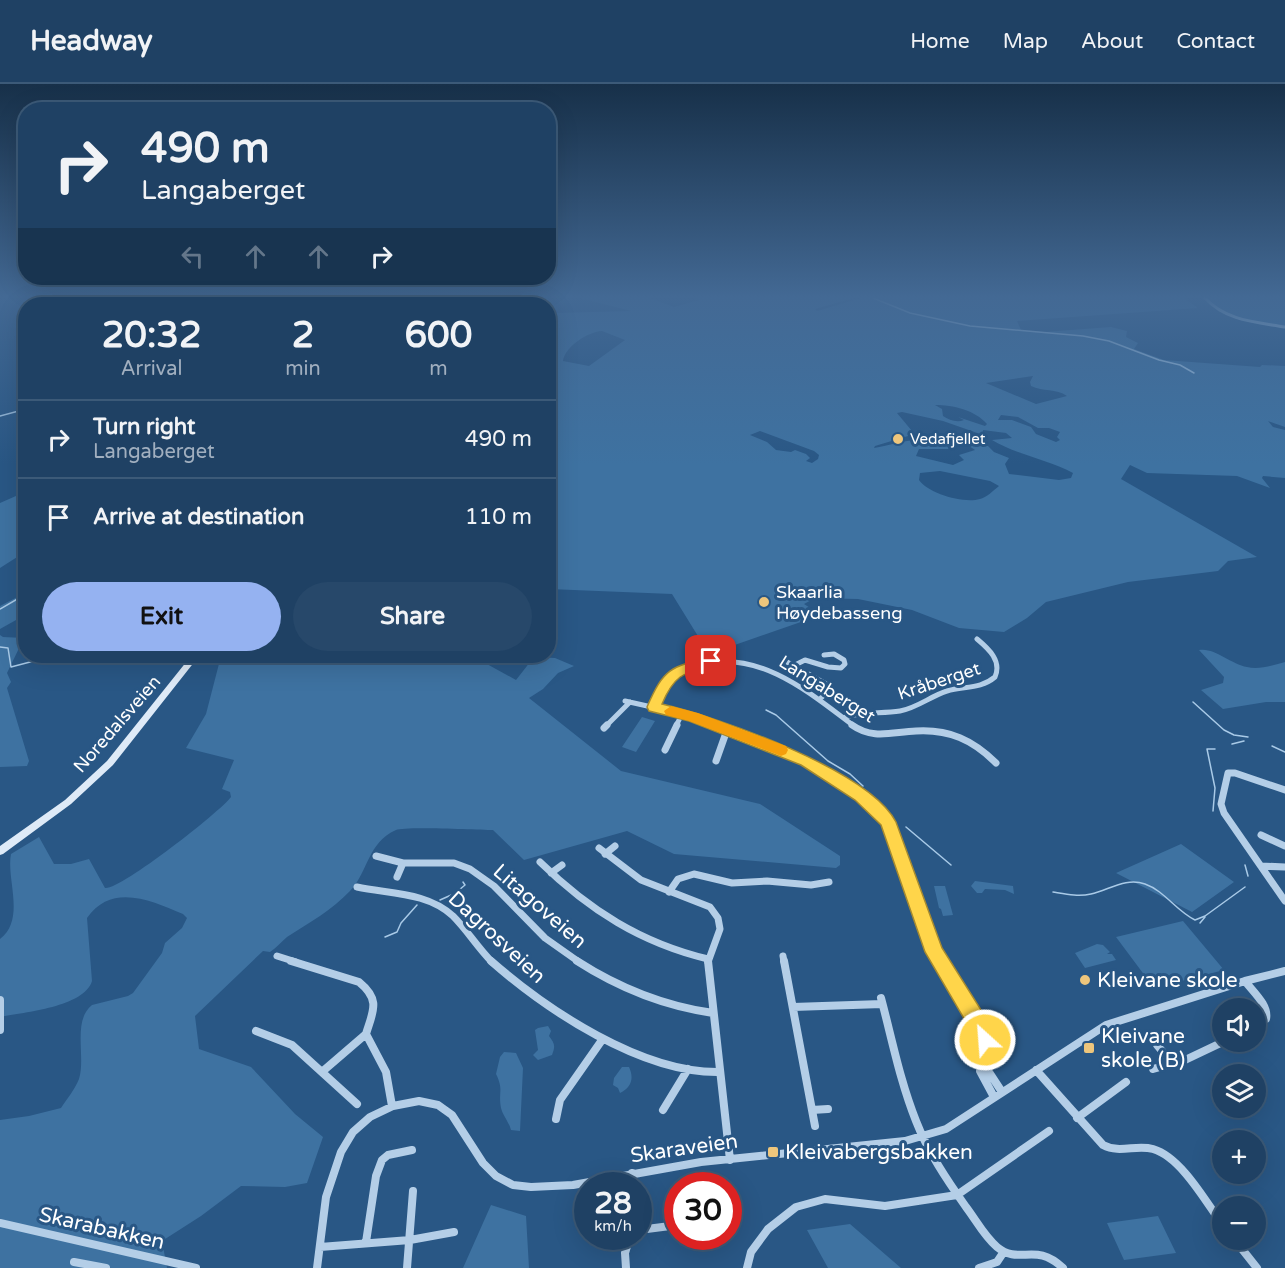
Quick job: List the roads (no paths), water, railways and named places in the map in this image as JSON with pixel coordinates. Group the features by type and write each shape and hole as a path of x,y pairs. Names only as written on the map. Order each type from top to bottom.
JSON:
{"main road":[{"name":"Noredalsveien","path":"0,851 62,807 105,768 190,663"}],"street":[{"name":"Kråberget","path":"845,717 853,714 904,710 941,693 976,687 990,681 996,674 997,663 990,650 977,639"},
{"path":"793,666 797,662 808,659 833,669 841,668 845,664 840,657 833,654 824,655"},
{"name":"Langaberget","path":"654,707 664,684 672,675 686,668 711,661 735,661 760,666 775,672 820,699 861,731 874,735 922,730 955,734 979,745 996,763"},
{"path":"788,662 826,684 827,692 820,699"},
{"path":"604,728 628,701 682,714 806,761 861,796 888,822 934,952 981,1029 986,1048 980,1071 985,1084 998,1095"},
{"path":"665,750 682,714"},
{"path":"716,761 727,730"},
{"path":"1285,790 1235,773 1228,773 1221,807 1285,901"},
{"path":"1261,835 1285,846"},
{"path":"615,846 602,851 641,880 702,903 715,912 720,929 708,959 730,1160"},
{"name":"Litagoveien","path":"376,856 403,863 448,862 471,868 490,882 536,930 584,966 650,997 693,1010 712,1012"},
{"path":"540,862 606,919 667,948 708,959"},
{"path":"397,877 403,863"},
{"path":"551,873 562,866"},
{"path":"1260,866 1285,867"},
{"path":"669,892 678,879 694,874 732,883 777,881 811,885 829,882"},
{"name":"Dagrosveien","path":"357,887 380,893 414,896 426,899 443,908 488,958 524,989 560,1016 602,1040 688,1070 719,1072"},
{"path":"277,956 359,982 368,988 374,997 375,1006 366,1034 323,1071"},
{"path":"783,956 816,1126"},
{"name":"Skaraveien","path":"638,1172 680,1165 923,1137 946,1129 1105,1026 1245,981 1285,971"},
{"path":"1245,981 1257,998"},
{"path":"0,1000 0,1030"},
{"path":"793,1007 881,1001 911,1107 923,1137 957,1195 987,1237 1004,1253 1018,1258 1033,1254 1046,1254 1063,1268"},
{"path":"256,1031 292,1045 357,1104"},
{"path":"366,1034 386,1072 392,1106"},
{"path":"555,1119 560,1100 602,1040"},
{"path":"1157,1044 1172,1063"},
{"path":"1153,1069 1212,1046"},
{"path":"663,1110 688,1070"},
{"path":"1036,1070 1102,1145 1111,1150 1146,1148 1163,1153 1180,1169 1212,1211"},
{"path":"1077,1118 1126,1082"},
{"name":"Skaraveien","path":"317,1268 329,1182 334,1163 344,1144 358,1128 374,1115 392,1106 423,1102 442,1107 460,1123 483,1162 493,1174 512,1184 538,1188 574,1183"},
{"path":"812,1110 828,1110"},
{"path":"747,1268 751,1252 768,1230 788,1211 807,1202 825,1199 885,1206 957,1195 1049,1131"},
{"path":"366,1242 377,1172 383,1159 392,1153 412,1150"},
{"path":"407,1268 413,1191"},
{"name":"Skarabakken","path":"0,1224 196,1268"},
{"path":"320,1247 410,1240 454,1232"},
{"path":"626,1250 626,1268"},
{"path":"1243,1250 1257,1268"},
{"path":"979,1268 997,1262 1004,1253"},
{"name":"Skarabakken","path":"74,1262 106,1268"}],"waterway":[{"path":"1141,353 1180,365 1194,373"},
{"path":"0,416 18,411"},
{"path":"0,609 18,599"},
{"path":"0,647 8,648 11,667 26,663"},
{"path":"1193,702 1224,730 1234,735 1248,737"},
{"path":"766,710 776,715 828,761 850,774 863,786"},
{"path":"1232,744 1244,741"},
{"path":"1272,746 1285,752"},
{"path":"1213,811 1215,788 1207,749 1215,749"},
{"path":"906,827 951,865"},
{"path":"1245,865 1248,876"},
{"path":"459,890 465,885 463,882"},
{"path":"1053,892 1086,895 1124,883 1138,882 1159,891 1182,912 1195,920 1205,916 1245,887"},
{"path":"440,900 458,892"},
{"path":"385,937 397,932 401,923 417,905"},
{"path":"1200,923 1205,917"}],"place":[{"name":"Vedafjellet","path":"898,439"},
{"name":"Skaarlia Høydebasseng","path":"764,602"},
{"name":"Kleivane skole","path":"1085,980"},
{"name":"Kleivane skole (B)","path":"1089,1048"},
{"name":"Kleivabergsbakken","path":"773,1152"}]}
